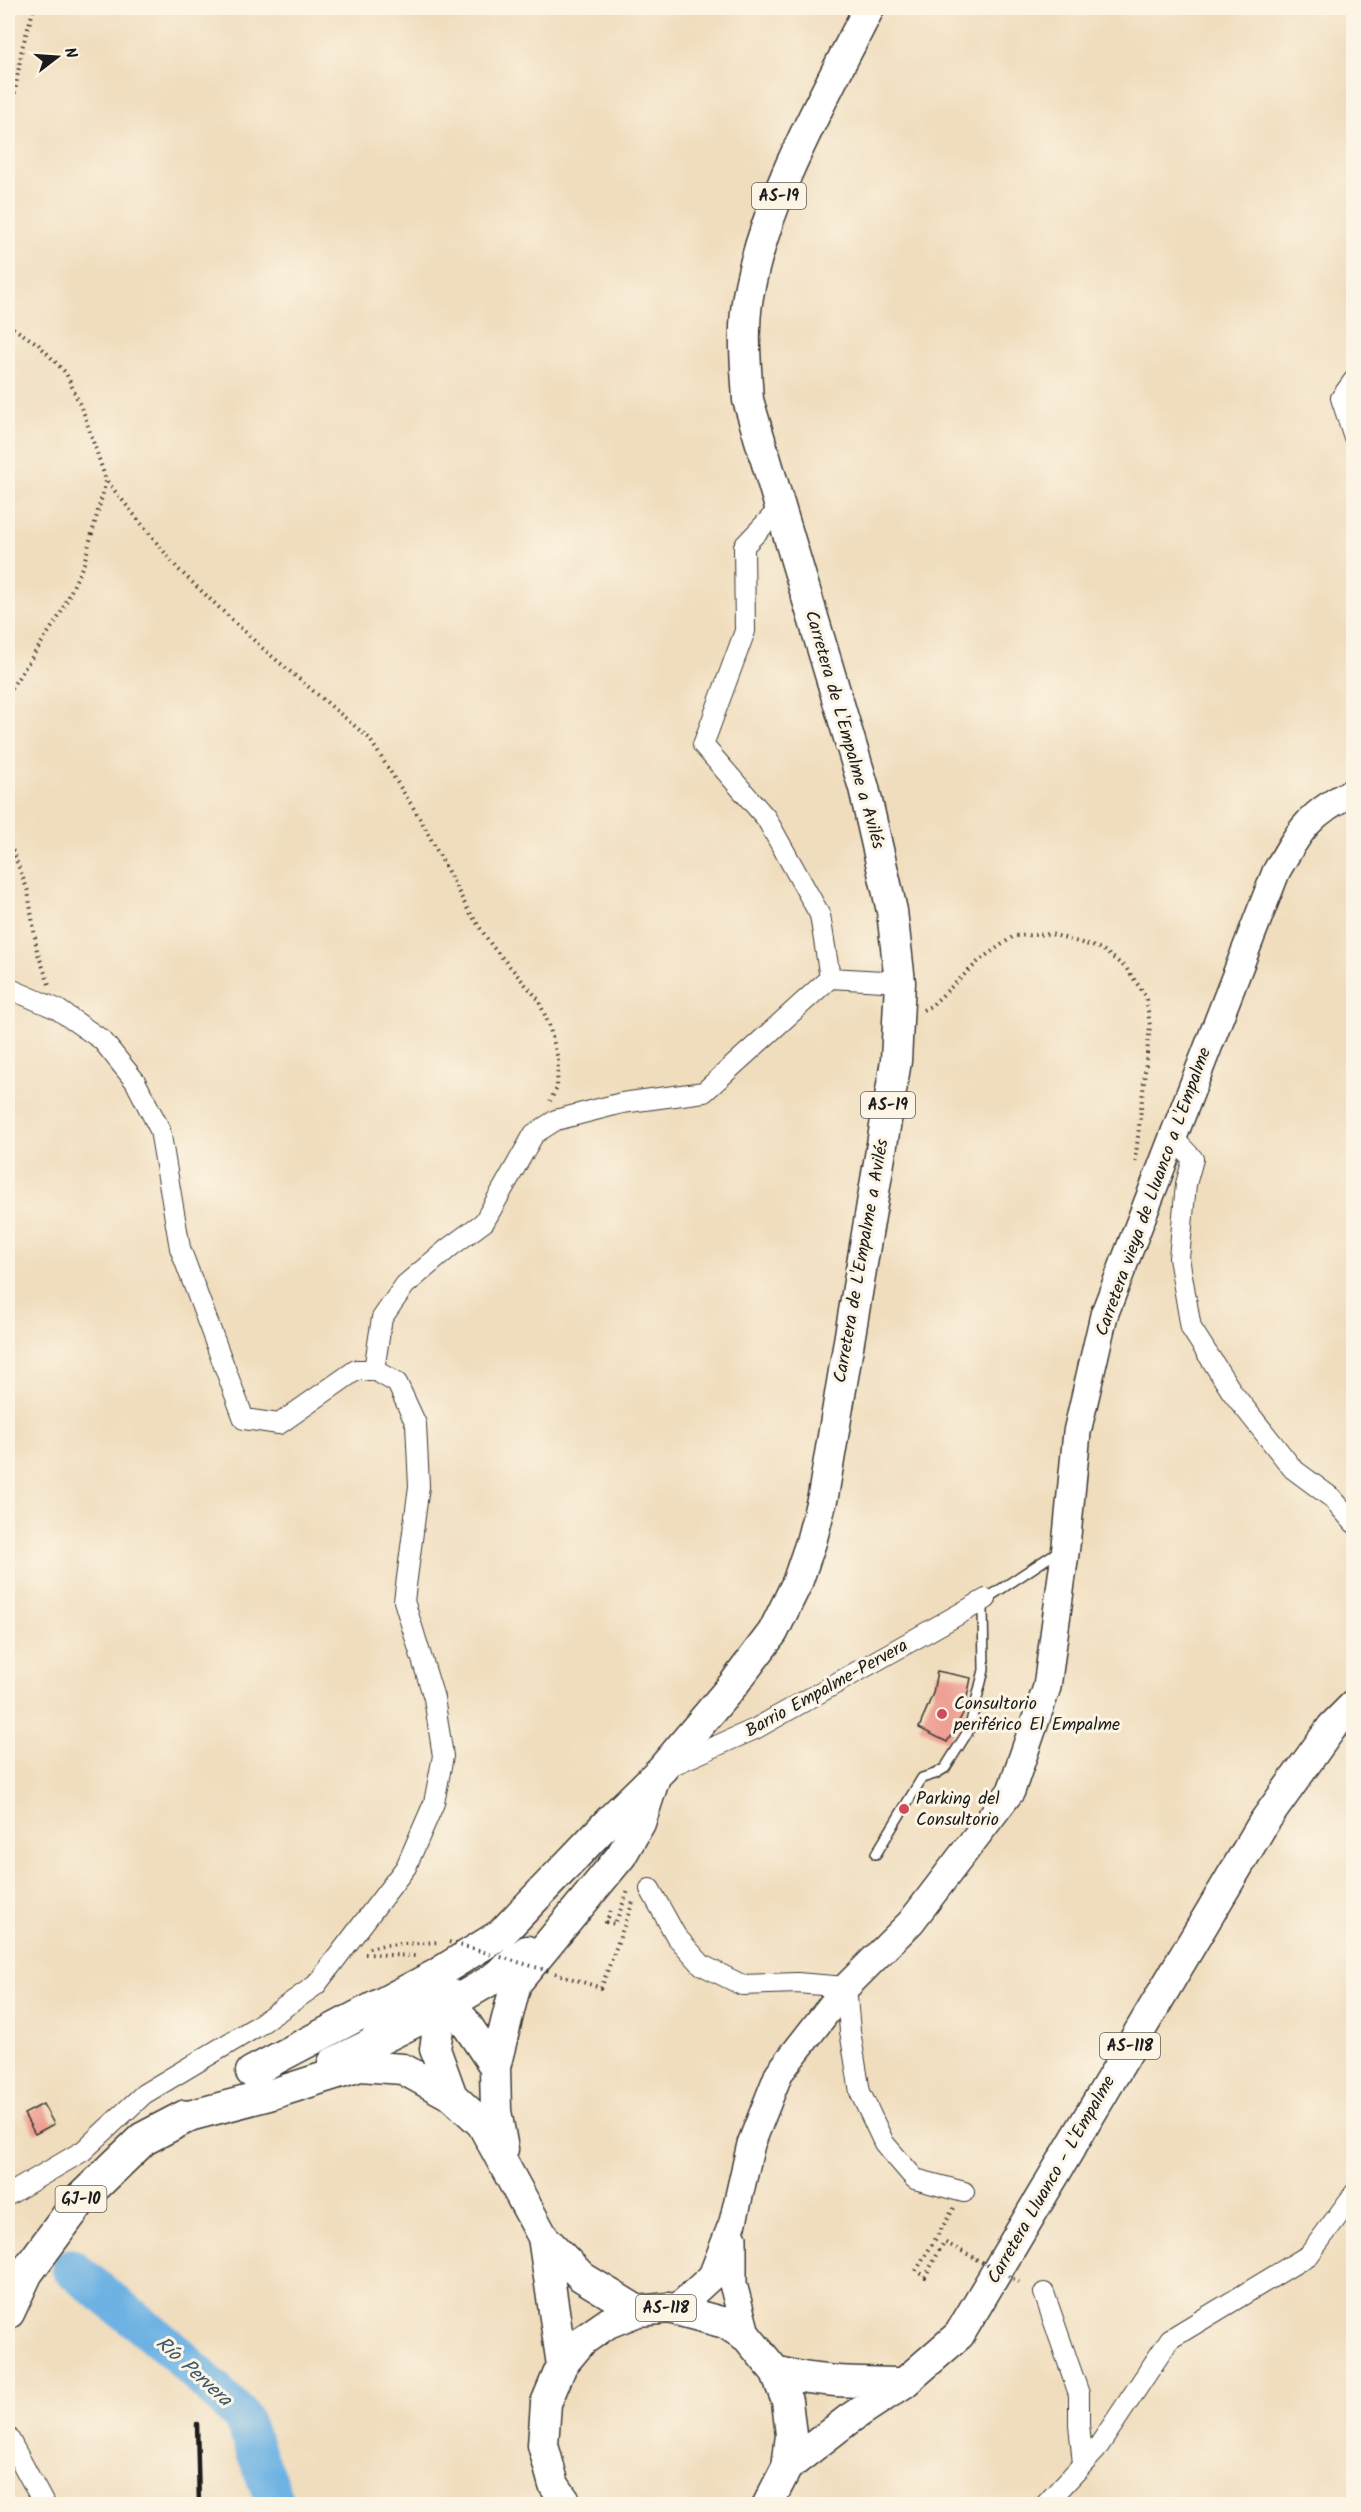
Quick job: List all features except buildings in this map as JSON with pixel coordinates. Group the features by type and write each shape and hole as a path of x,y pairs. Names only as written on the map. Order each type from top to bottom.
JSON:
{"highway":[{"name":"GJ-10","path":"8,2311 26,2272 81,2199 143,2139 185,2117"}],"main road":[{"name":"Carretera de L'Empalme a Avilés","path":"250,2072 435,1975 501,1934 659,1772 733,1684 773,1632 797,1582 812,1542 823,1496 896,1061 900,982 892,911 864,788 748,400 744,347 747,297 765,228 800,147 868,8"},
{"name":"Carretera Lluanco - L'Empalme","path":"904,2383 959,2335 1264,1821 1332,1727 1353,1705"},
{"path":"505,2164 496,2111 495,2067 516,1983 621,1856 640,1823 659,1772"},
{"path":"452,2096 435,2049 441,2009 449,1989 536,1923 601,1851 611,1819"},
{"path":"269,2095 441,2009 491,1980 571,1917"},
{"path":"185,2117 207,2096 250,2072 322,2049 411,2009 441,2009 463,2019 495,2067"},
{"path":"185,2117 269,2095 360,2066 403,2069 452,2096 483,2124 505,2164"},
{"name":"AS-118","path":"505,2164 543,2237 582,2277 638,2312"},
{"name":"AS-118","path":"543,2237 562,2365"},
{"name":"AS-118","path":"567,2505 554,2485 543,2445 546,2403 562,2365 582,2341 608,2323 638,2312 676,2308 725,2323 747,2337 775,2371 787,2401 791,2435 787,2467 768,2505"},
{"path":"775,2371 802,2379 904,2383"},
{"name":"AS-118","path":"787,2467 849,2419 904,2383"}],"street":[{"path":"1353,380 1341,398 1353,437"},
{"path":"779,509 744,546 745,631 704,745 766,818 819,915 830,978"},
{"name":"Carretera vieya de Lluanco a L'Empalme","path":"676,2308 712,2276 733,2222 752,2144 779,2073 846,1987 911,1922 1011,1791 1047,1687 1066,1546 1077,1432 1104,1315 1276,872 1300,830 1332,801 1353,792"},
{"path":"374,1370 382,1317 405,1284 484,1222 534,1134 556,1120 622,1103 704,1092 830,978 900,982"},
{"path":"8,988 57,1009 102,1040 135,1081 160,1130 180,1248 244,1419 279,1424 356,1370 374,1370 397,1383 416,1424 419,1486 404,1601 434,1698 443,1756 434,1803 406,1868 316,1985 256,2027 144,2094 83,2151 8,2195"},
{"path":"1173,1138 1193,1159 1186,1184 1179,1258 1191,1328 1232,1392 1293,1469 1332,1498 1353,1523"},
{"name":"Barrio Empalme-Pervera","path":"659,1772 755,1729 986,1599"},
{"path":"650,1890 676,1936 702,1965 742,1985 797,1983 846,1987 850,2031 860,2092 884,2143 915,2179 964,2192"},
{"path":"1046,2505 1096,2450 1170,2339 1309,2255 1353,2194"},
{"name":"Carretera vieya de Lluanco a L'Empalme","path":"733,2222 733,2284 747,2337"},
{"path":"1044,2293 1079,2394 1083,2464"},
{"path":"8,2437 44,2505"}],"lane":[{"path":"876,1854 922,1778 936,1774 945,1768 969,1730 984,1670 983,1607 986,1599 1066,1546"}],"path":[{"path":"8,135 22,48 34,8"},
{"path":"8,325 38,344 66,374 84,414 106,480 178,569 261,647 369,738 421,820 467,908 492,946 538,999 549,1024 558,1059 557,1088 534,1134"},
{"path":"8,693 60,615 84,563 106,480"},
{"path":"8,839 28,891 37,951 57,1009"},
{"path":"898,1023 931,1006 981,959 1014,936 1051,934 1102,949 1126,968 1146,996 1150,1026 1134,1172"},
{"path":"356,1950 384,1945 449,1942 549,1971"},
{"path":"964,2192 916,2271 925,2277 944,2242 1019,2282"}],"waterway":[{"name":"Río Pervera","path":"71,2268 174,2351 242,2417 276,2504"}],"railway":[{"path":"197,2424 199,2504"}],"place":[{"name":"Consultorio periférico El Empalme","path":"942,1714"},
{"name":"Parking del Consultorio","path":"904,1809"}]}
